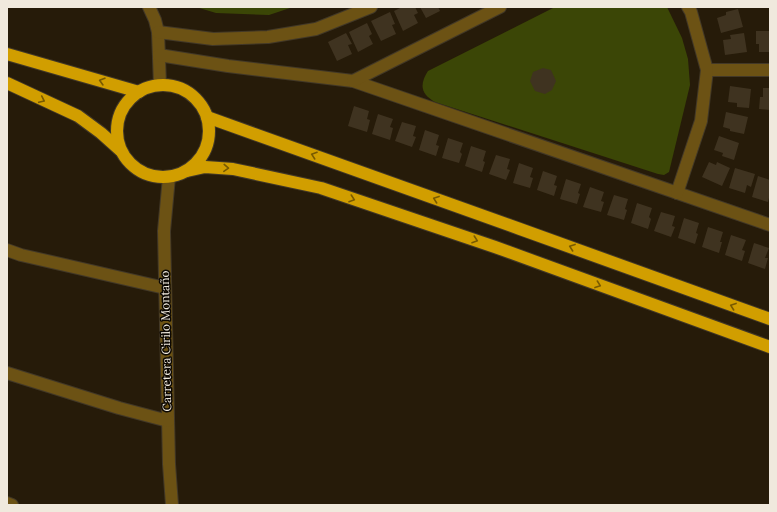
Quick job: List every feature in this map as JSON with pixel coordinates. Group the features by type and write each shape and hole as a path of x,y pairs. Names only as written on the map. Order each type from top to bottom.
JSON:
{"highway":[{"path":"7,54 139,92"},
{"path":"7,83 78,116 101,133 122,152 131,164 144,173 158,177 169,177 205,167 233,169 321,188 495,247 770,347"},
{"path":"122,152 117,138 118,123 123,108 132,96 145,88 160,85 175,87 189,93 200,103 207,117 209,132 206,147 199,161 188,171"},
{"path":"207,117 506,223 770,320"}],"street":[{"path":"149,7 155,20 158,32 160,85"},
{"path":"158,32 213,39 268,37 316,30 371,7"},
{"path":"353,81 500,7"},
{"path":"677,193 701,121 706,70 688,7"},
{"path":"159,55 228,66 353,81 770,225"},
{"path":"706,70 770,70"},
{"name":"Carretera Cirilo Montaño","path":"169,177 164,230 169,464 172,505"},
{"path":"7,250 165,288"},
{"path":"7,372 119,408 168,421"},
{"path":"7,503 12,505"}],"green space":[{"path":"196,7 293,7 269,15 216,13"},
{"path":"555,7 667,7 682,38 688,59 690,85 669,172 664,175 658,174 435,102 424,92 423,81 428,71"}],"building":[{"path":"402,7 415,7 418,13 414,15 418,23 403,31 394,11"},
{"path":"420,7 438,7 440,11 426,18"},
{"path":"738,9 743,27 721,33 717,18 726,15 726,12"},
{"path":"390,12 395,24 392,25 396,34 381,41 371,21"},
{"path":"367,23 372,34 369,36 373,44 358,52 349,32"},
{"path":"756,31 770,31 770,52 759,52 759,44 756,44"},
{"path":"346,33 352,44 348,45 352,54 337,61 328,42"},
{"path":"744,33 747,52 725,55 723,40 731,39 730,35"},
{"path":"543,68 551,70 556,81 552,90 545,94 535,91 530,81 533,72"},
{"path":"730,86 751,89 749,108 737,107 737,103 728,102"},
{"path":"763,88 770,88 770,110 759,109 760,97 763,97"},
{"path":"354,106 369,111 367,119 370,120 367,132 348,126"},
{"path":"726,112 748,117 744,134 730,131 730,129 723,127"},
{"path":"378,114 393,119 390,127 393,128 390,140 372,134"},
{"path":"402,122 416,126 413,136 416,137 412,147 395,141"},
{"path":"425,130 439,135 436,145 439,146 436,156 419,150"},
{"path":"719,136 739,143 734,160 722,156 723,153 714,150"},
{"path":"448,138 463,143 459,163 442,158"},
{"path":"471,146 486,151 482,172 465,166"},
{"path":"496,155 510,159 507,169 510,170 506,180 489,174"},
{"path":"709,162 716,165 717,162 730,168 722,186 702,177"},
{"path":"519,163 533,168 530,177 533,178 530,188 513,183"},
{"path":"735,168 755,174 751,187 747,185 745,193 729,188"},
{"path":"543,171 557,176 554,185 557,186 554,196 537,190"},
{"path":"758,176 770,180 770,194 768,202 752,197"},
{"path":"566,179 581,184 577,204 560,199"},
{"path":"590,187 604,192 601,201 604,202 601,212 583,207"},
{"path":"614,195 628,199 624,220 607,215"},
{"path":"637,203 652,208 649,217 651,219 648,229 631,223"},
{"path":"661,212 675,216 672,226 675,227 671,237 654,231"},
{"path":"684,218 699,223 695,244 678,238"},
{"path":"708,227 723,232 719,253 702,247"},
{"path":"731,235 746,240 742,250 745,251 742,261 725,255"},
{"path":"754,243 769,248 765,258 768,258 765,269 748,263"}]}
